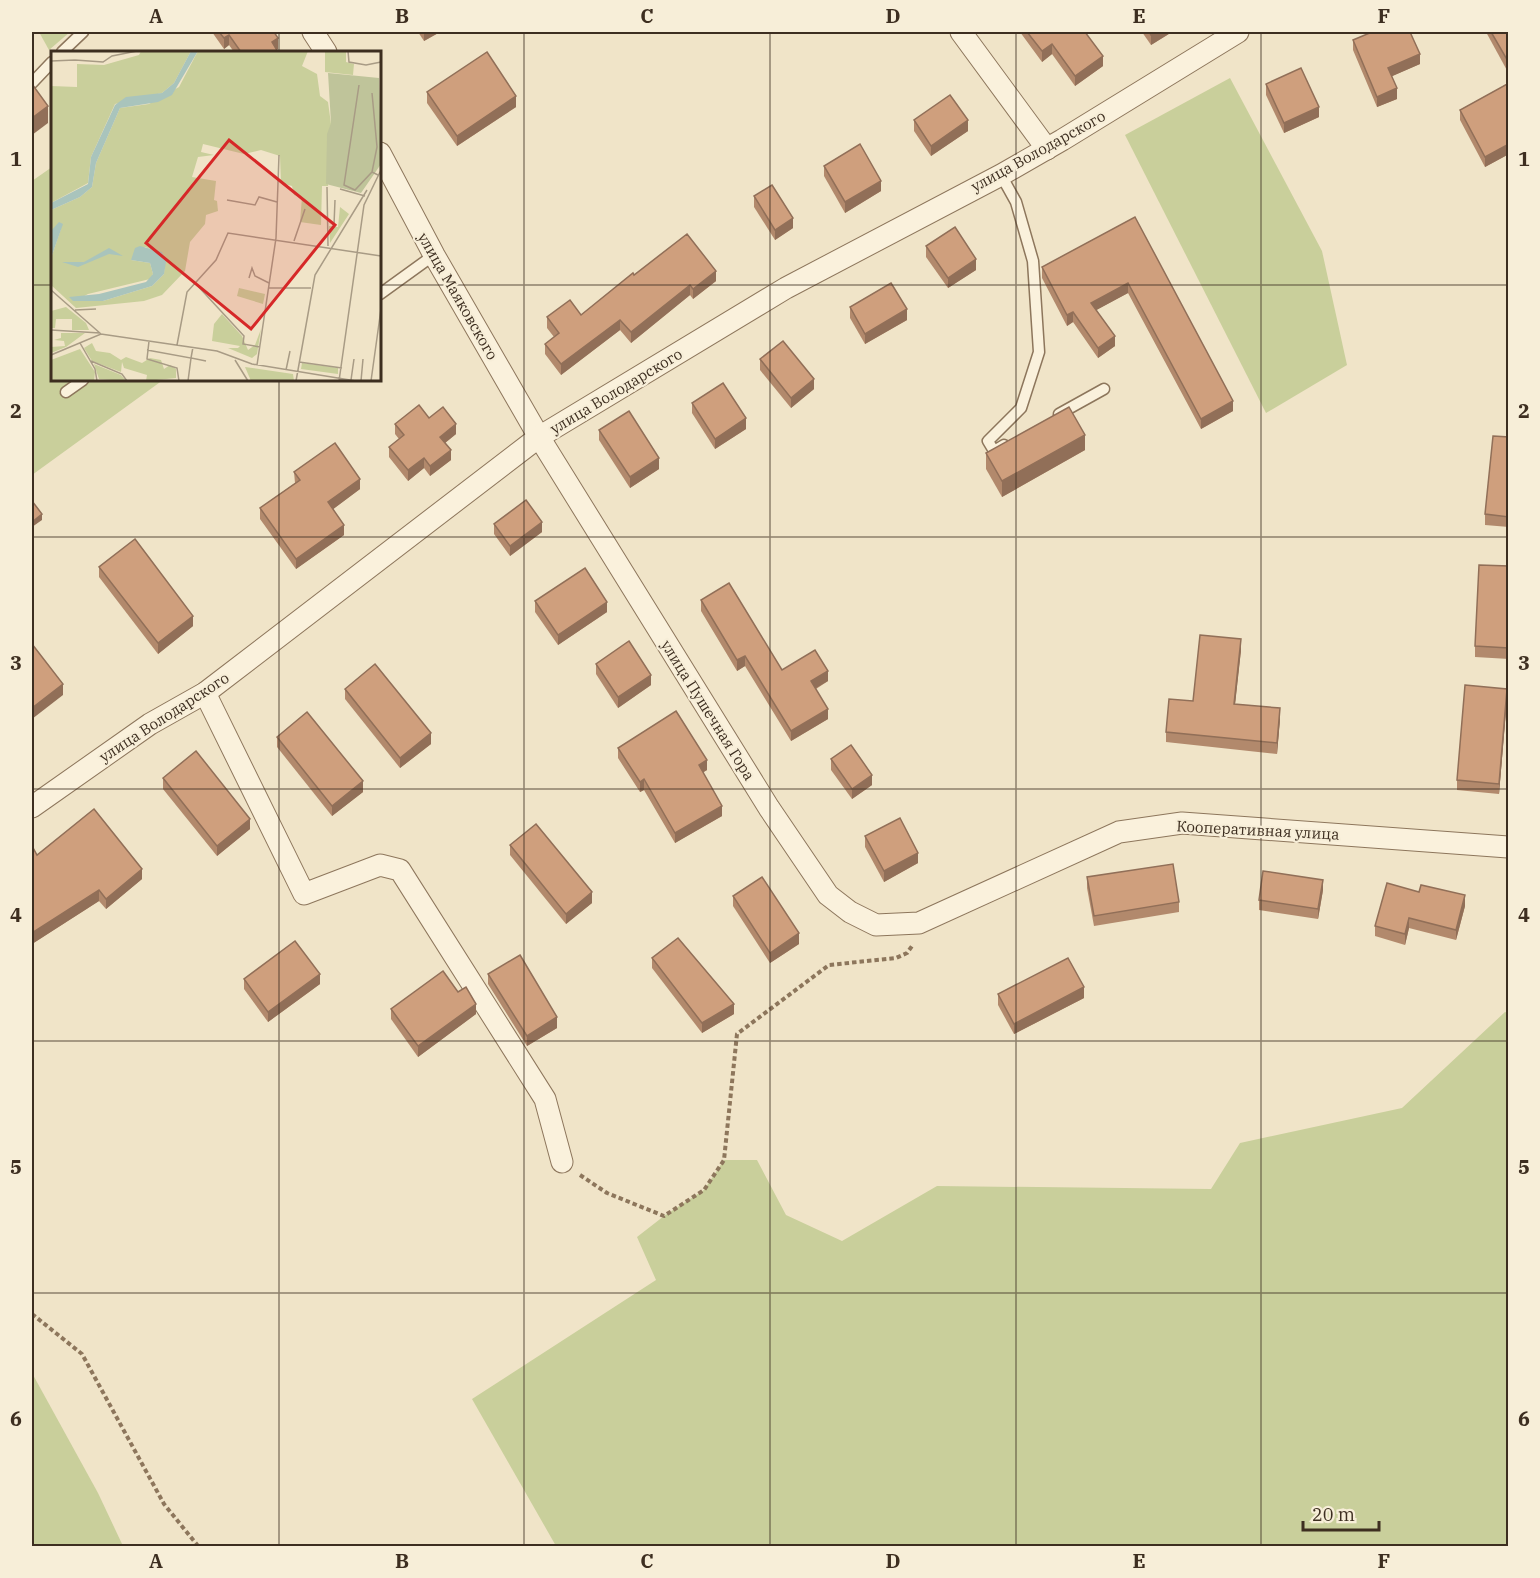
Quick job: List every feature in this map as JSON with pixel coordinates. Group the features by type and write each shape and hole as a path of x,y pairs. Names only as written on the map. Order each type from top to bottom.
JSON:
{"street":[{"path":"313,32 325,51"},
{"path":"961,32 1047,148"},
{"name":"улица Володарского","path":"32,807 150,724 205,693 539,437 786,288 1001,175 1238,32"},
{"name":"улица Маяковского","path":"381,155 434,255 539,437"},
{"name":"улица Пушечная Гора","path":"539,437 769,808 828,895 850,912 876,925 919,923"},
{"path":"205,693 304,894 380,865 400,870 545,1099 562,1162"},
{"name":"Кооперативная улица","path":"919,923 1119,832 1182,823 1509,847"}],"lane":[{"path":"63,51 83,32"},
{"path":"32,83 51,63"},
{"path":"1001,175 1016,202 1033,261 1039,352 1021,408 988,441 994,451 1014,440"},
{"path":"381,293 434,255"},
{"path":"66,392 82,381"},
{"path":"1054,417 1104,389"}],"path":[{"path":"562,1162 607,1193 664,1216 704,1190 724,1160 737,1034 829,965 896,958 908,953 916,939 919,923"},
{"path":"32,1314 82,1354 164,1504 198,1546"}],"green space":[{"path":"39,32 70,32 49,50"},
{"path":"1230,78 1322,251 1347,365 1266,413 1125,135"},
{"path":"51,168 51,381 162,381 32,475 32,181"},
{"path":"1505,1012 1508,1013 1508,1358 1506,1362 1508,1378 1508,1546 556,1546 472,1399 656,1280 637,1237 704,1190 724,1160 757,1160 786,1215 842,1241 937,1186 1211,1189 1240,1143 1402,1108"},
{"path":"32,1373 98,1493 123,1546 32,1546"}],"building":[{"path":"219,32 274,32 278,38 272,42 277,51 240,51 229,35 224,38"},
{"path":"1027,32 1085,32 1103,56 1075,76 1052,44 1042,51"},
{"path":"1372,32 1410,32 1420,54 1388,68 1397,88 1377,97 1353,40"},
{"path":"1491,32 1509,32 1509,63"},
{"path":"487,52 516,96 457,136 427,92"},
{"path":"1301,68 1319,107 1284,123 1266,84"},
{"path":"1509,83 1509,144 1485,157 1460,110"},
{"path":"32,84 48,106 32,118"},
{"path":"950,95 968,120 931,146 914,120"},
{"path":"860,144 881,181 845,202 824,166"},
{"path":"772,185 793,218 775,230 754,196"},
{"path":"1135,217 1233,401 1201,419 1128,283 1091,303 1115,336 1098,348 1073,312 1067,315 1042,267"},
{"path":"955,227 976,259 948,278 926,246"},
{"path":"687,234 716,271 693,289 690,285 631,332 620,320 561,364 545,344 559,333 547,317 570,300 581,315"},
{"path":"891,283 907,309 865,334 850,307"},
{"path":"783,341 814,379 791,398 760,359"},
{"path":"723,383 746,418 715,439 692,403"},
{"path":"419,405 429,418 443,407 456,424 440,437 451,450 430,466 424,458 408,470 389,447 404,435 395,424"},
{"path":"1069,407 1085,435 1002,481 986,453"},
{"path":"629,411 659,458 630,477 599,430"},
{"path":"1493,436 1509,437 1509,517 1485,514"},
{"path":"335,443 360,479 328,502 344,525 296,559 260,508 300,480 294,472"},
{"path":"526,500 542,522 510,546 494,524"},
{"path":"32,501 42,514 32,522"},
{"path":"135,539 193,616 158,643 99,567"},
{"path":"1479,565 1509,566 1509,648 1475,646"},
{"path":"585,568 607,602 558,635 535,601"},
{"path":"729,583 782,670 815,650 828,671 811,681 828,709 791,731 745,656 737,660 701,600"},
{"path":"1200,635 1241,639 1234,704 1280,708 1277,743 1166,732 1169,699 1193,701"},
{"path":"629,641 651,675 618,697 596,664"},
{"path":"32,644 63,684 32,708"},
{"path":"375,664 431,733 400,758 345,689"},
{"path":"1465,685 1507,689 1499,784 1457,780"},
{"path":"676,711 707,760 699,765 722,806 675,833 644,779 640,782 618,748"},
{"path":"307,712 363,781 332,806 277,737"},
{"path":"851,745 872,775 852,789 831,759"},
{"path":"196,751 250,819 217,846 163,778"},
{"path":"94,809 142,869 106,899 99,890 32,933 32,846 37,855"},
{"path":"900,818 918,853 884,871 865,836"},
{"path":"536,824 592,892 566,914 510,845"},
{"path":"1173,864 1179,902 1094,916 1087,877"},
{"path":"1263,871 1323,880 1318,909 1259,900"},
{"path":"762,877 799,933 770,953 733,896"},
{"path":"1387,883 1419,892 1421,885 1465,895 1456,930 1409,918 1405,934 1375,926"},
{"path":"678,938 734,1004 702,1023 652,958"},
{"path":"295,941 320,974 268,1012 244,979"},
{"path":"520,955 557,1017 527,1036 488,974"},
{"path":"1068,958 1084,987 1014,1024 998,994"},
{"path":"443,971 458,992 466,987 476,1004 418,1046 391,1009"}]}
